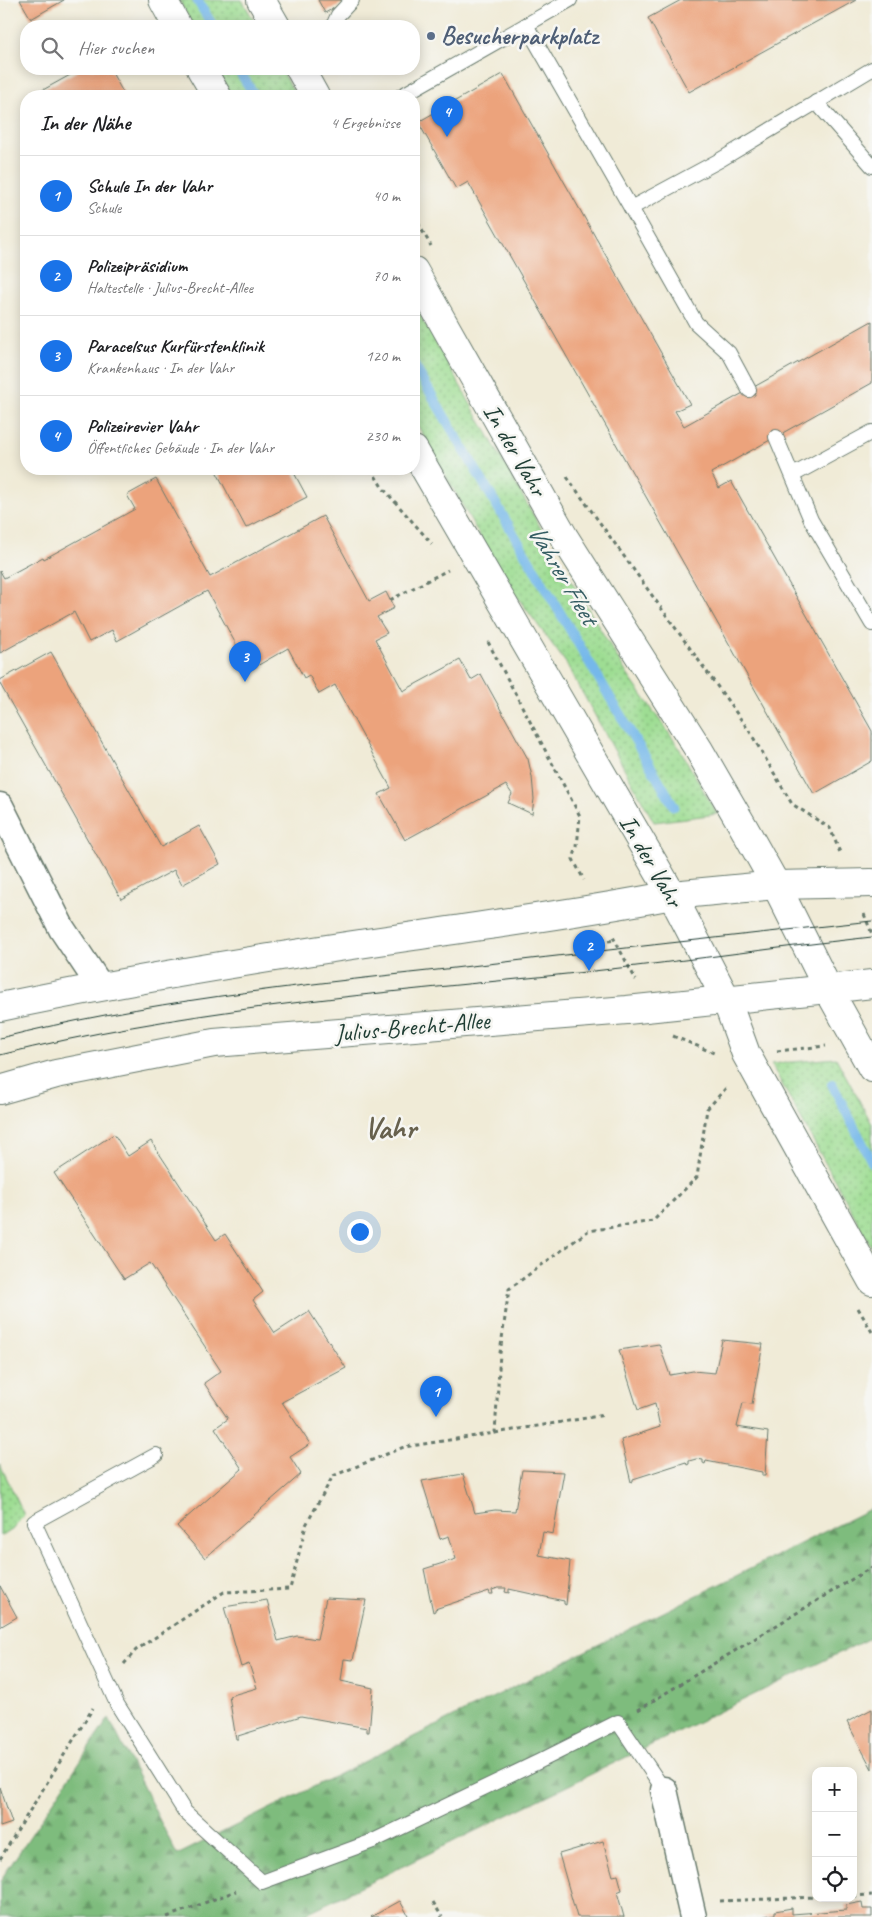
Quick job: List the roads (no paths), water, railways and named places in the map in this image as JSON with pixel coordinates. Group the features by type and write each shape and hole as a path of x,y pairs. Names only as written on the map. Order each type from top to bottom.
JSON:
{"main road":[{"path":"163,0 175,20"},
{"path":"261,0 273,20"},
{"path":"204,75 213,90"},
{"name":"In der Vahr","path":"420,282 564,537 699,750 776,885 828,988 872,1068"},
{"name":"In der Vahr","path":"420,460 672,896 726,999 746,1054 872,1281"},
{"path":"0,1007 100,986 414,936 599,910 672,896 776,885 872,882"},
{"name":"Julius-Brecht-Allee","path":"0,1090 56,1074 214,1043 652,1007 872,984"}],"street":[{"path":"0,806 62,929 100,986"},
{"path":"664,1790 691,1910"}],"lane":[{"path":"336,20 352,0"},
{"path":"412,90 570,0"},
{"path":"526,25 696,323 729,353 749,390"},
{"path":"631,208 720,160 872,69"},
{"path":"816,102 872,166"},
{"path":"793,475 872,432"},
{"path":"776,437 811,520 872,624"},
{"path":"156,1455 34,1522 117,1704 185,1812 262,1882 373,1841 618,1722 664,1790"}],"waterway":[{"name":"Vahrer Fleet","path":"197,0 209,20"},
{"name":"Vahrer Fleet","path":"242,75 251,90"},
{"name":"Vahrer Fleet","path":"420,375 674,806"},
{"name":"Vahrer Fleet","path":"832,1084 872,1162"}],"tram line":[{"path":"0,1038 108,1014 217,996 872,921"},
{"path":"0,1055 133,1027 268,1006 580,973 872,937"}],"place":[{"name":"Besucherparkplatz","path":"431,36"},
{"name":"Polizeirevier Vahr","path":"447,137"},
{"name":"Paracelsus Kurfürstenklinik","path":"245,682"},
{"name":"Polizeipräsidium","path":"589,971"},
{"name":"Schule In der Vahr","path":"436,1417"}],"district":[{"name":"Vahr","path":"390,1128"}]}
